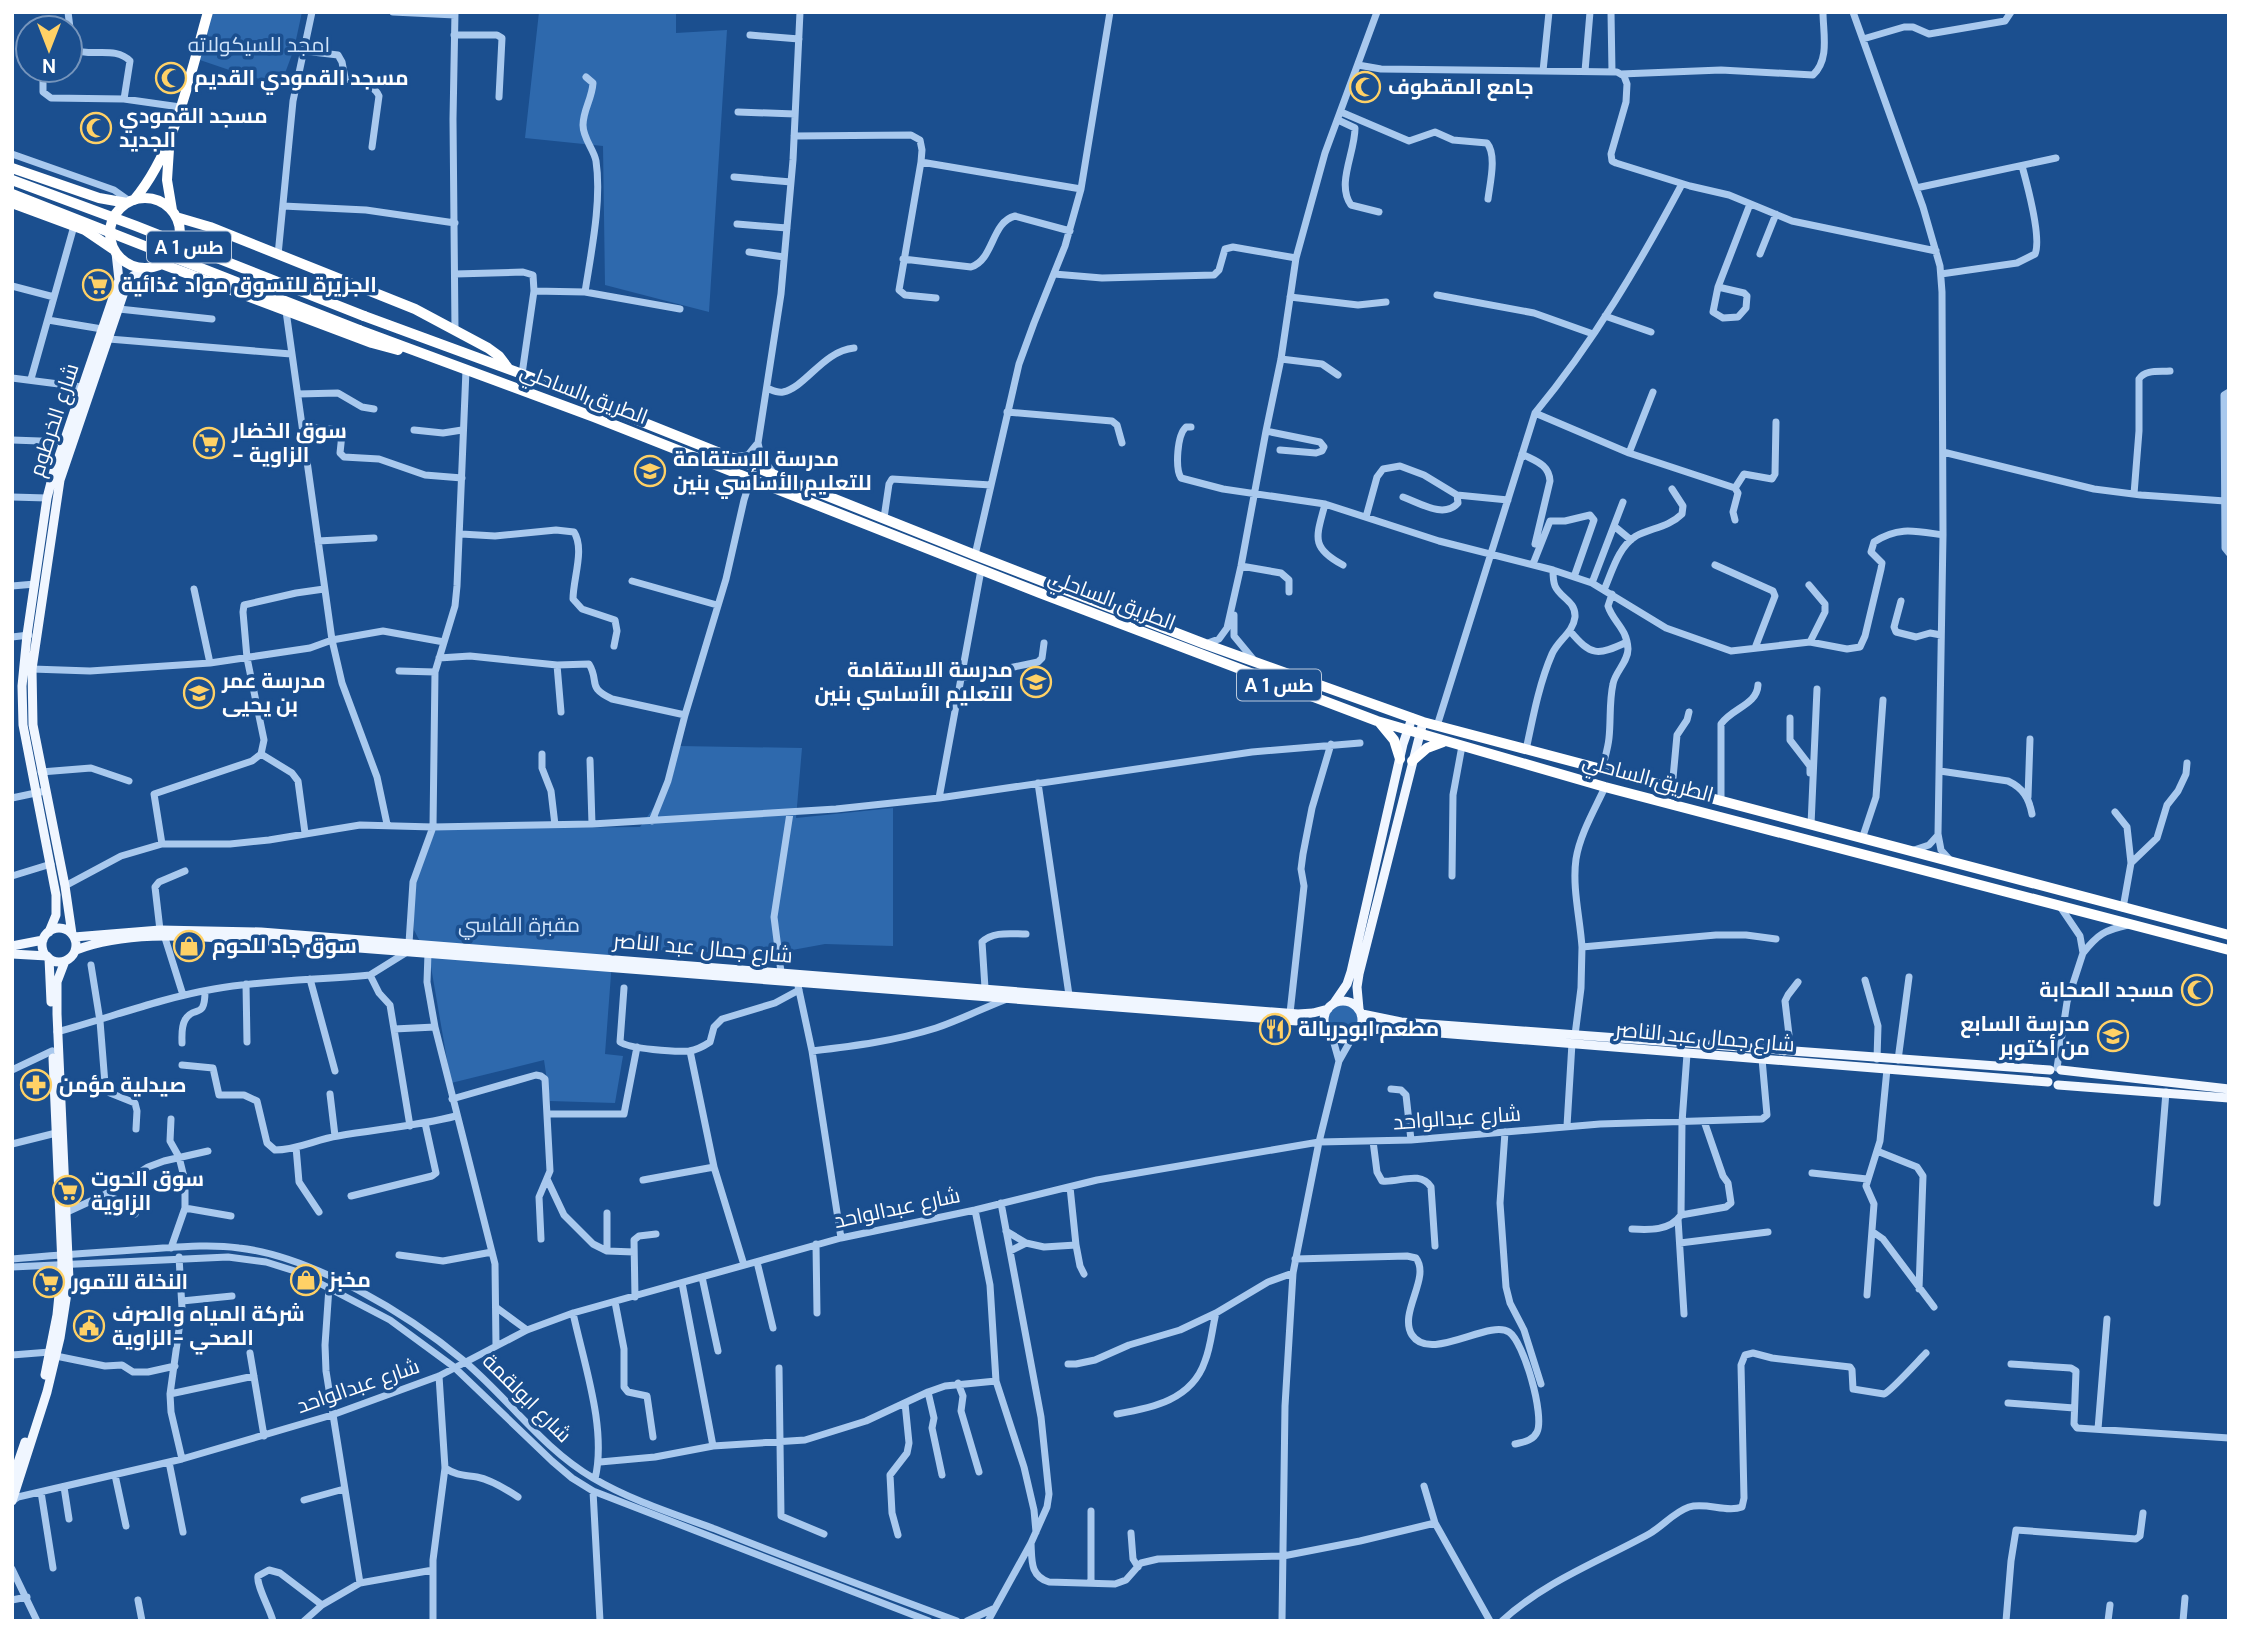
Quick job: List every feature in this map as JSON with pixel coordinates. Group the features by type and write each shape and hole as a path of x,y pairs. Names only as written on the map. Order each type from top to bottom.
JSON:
{"highway":[{"path":"115,251 110,232 111,223 115,215 150,179 169,141 208,12"},
{"path":"12,203 74,226 115,251 130,265 148,268 162,264 178,243 180,234 167,180 169,141"},
{"path":"12,168 99,198 130,202 142,198 159,201 174,214 375,292 455,329 499,356 508,369"},
{"name":"الطريق الساحلي","path":"12,180 522,374 1205,644 1423,722 2229,935"},
{"name":"الطريق الساحلي","path":"12,194 359,330 751,478 1070,605 1408,731 1605,787 2229,950"},
{"path":"162,264 372,343 424,354"},
{"path":"1070,605 1073,593"},
{"path":"1377,720 1390,734 1400,760"},
{"path":"1412,761 1427,748 1445,742"}],"main road":[{"name":"شارع الخرطوم","path":"73,935 65,886 25,738 22,707 55,502 68,442 82,387 119,280 115,251"},
{"name":"شارع الخرطوم","path":"46,936 56,915 57,903 31,712 35,584 47,498 131,279 148,268"},
{"path":"1412,718 1351,972 1347,984 1331,1006 1324,1022 1329,1033 1338,1039 1356,1035 1363,1020 1357,987 1359,975 1423,722"},
{"path":"1400,760 1407,756 1412,761"},
{"path":"12,946 46,936 61,928 73,935 76,950 65,961 57,982 57,1032 67,1212 65,1259"},
{"name":"شارع جمال عبد الناصر","path":"73,935 162,934 408,947 781,972 1290,1013 1313,1013 1331,1006"},
{"name":"شارع جمال عبد الناصر","path":"76,950 162,934"},
{"path":"12,1480 53,1354 68,1293 56,1133 48,957 43,947 46,936"},
{"name":"شارع جمال عبد الناصر","path":"408,947 428,953 798,986 1007,998 1297,1021 1329,1033"},
{"path":"12,954 65,961"},
{"path":"1331,1006 1348,1002 1361,1012"},
{"name":"شارع جمال عبد الناصر","path":"1361,1012 1401,1022 1573,1039 1686,1054 2229,1098"},
{"name":"شارع جمال عبد الناصر","path":"1356,1035 1379,1029 1784,1052 2056,1070 2229,1089"},
{"path":"2056,1070 2064,1077 2054,1084 2047,1077 2056,1070"},
{"path":"14,1497 47,1392 53,1354"}],"street":[{"path":"278,255 292,101 312,12"},
{"path":"393,12 455,14 455,329"},
{"path":"774,474 761,456 758,443 787,228 800,12"},
{"path":"975,555 1019,364 1070,232 1081,188 1110,12"},
{"path":"1205,644 1224,634 1237,587 1281,359 1296,258 1325,153 1377,12"},
{"path":"1543,71 1549,12"},
{"path":"1585,71 1590,12"},
{"path":"1611,12 1612,72"},
{"path":"1358,65 1381,69 1585,71 1621,74 1721,70 1813,75 1825,51 1823,12"},
{"path":"1853,12 1916,188 1941,274 1943,535 1938,834 1941,850 1957,864"},
{"path":"1863,39 1904,27 1913,27 1929,34 1976,27 2005,21 2011,12"},
{"path":"454,35 502,37 499,97"},
{"path":"750,35 799,39"},
{"path":"84,51 113,53 130,61 124,99"},
{"path":"304,51 338,55 345,78 377,90 379,96 372,147"},
{"path":"1621,74 1626,79 1627,88 1611,154 1612,161 1682,184 1729,195 1804,224 1936,251"},
{"path":"585,292 597,192 596,158 583,130 585,114 592,98 593,83 586,77"},
{"path":"43,84 43,92 51,98 124,99 180,107"},
{"path":"738,112 795,114"},
{"path":"1339,116 1409,141 1435,132 1453,140 1487,143 1492,164 1488,199"},
{"path":"1339,116 1355,128 1344,187 1345,197 1351,205 1379,212"},
{"path":"793,136 911,135 920,140 921,162 899,290 901,294 936,298"},
{"path":"12,154 114,190 130,202"},
{"path":"1916,188 2056,158"},
{"path":"921,162 1081,188"},
{"path":"1941,274 2017,263 2035,254 2038,244 2032,204 2022,166"},
{"path":"734,177 791,182"},
{"path":"1437,726 1535,413 1605,316 1682,184"},
{"path":"1718,288 1747,296 1746,308 1738,317 1723,318 1713,312 1718,288 1750,204"},
{"path":"284,206 366,210 455,223"},
{"path":"1760,254 1776,214"},
{"path":"903,259 971,267 977,265 1006,219 1015,216 1070,232"},
{"path":"737,224 787,228"},
{"path":"31,379 74,226"},
{"path":"1054,274 1102,278 1213,275 1220,270 1225,249 1233,247 1296,258"},
{"path":"748,252 784,257"},
{"path":"455,274 533,275 534,291 522,374"},
{"path":"12,286 54,297"},
{"path":"534,291 585,292 680,309"},
{"path":"1437,295 1534,313 1593,334"},
{"path":"1290,297 1358,305 1386,302"},
{"path":"119,309 212,319"},
{"path":"286,311 332,640 342,683 376,777 387,824"},
{"path":"1605,316 1651,332"},
{"path":"48,320 102,330"},
{"path":"109,339 291,354"},
{"path":"767,388 784,392 840,350 854,348"},
{"path":"1281,359 1322,364 1338,375"},
{"path":"57,1032 205,990 246,984 370,975 408,947 413,882 433,827 435,672 455,606 461,534 462,430 466,370"},
{"path":"2134,494 2139,431 2139,379 2148,372 2170,371"},
{"path":"12,378 82,387"},
{"path":"1629,453 1653,392"},
{"path":"2229,392 2224,395 2225,548 2229,553"},
{"path":"298,394 338,393 362,407 374,409"},
{"path":"1007,412 1112,421 1117,425 1122,443"},
{"path":"1535,413 1629,453 1735,488 1738,493 1735,520"},
{"path":"1735,488 1744,474 1772,479 1775,474 1776,422"},
{"path":"304,427 340,430 340,453 344,457 379,459 425,475 462,478"},
{"path":"1191,427 1186,427 1181,433 1178,471 1181,478 1254,495 1325,504 1439,541 1553,570 1592,583 1666,628 1731,651 1810,642 1847,649 1860,647 1882,563 1871,552 1874,541 1891,531 1901,530 1943,535"},
{"path":"414,430 439,433 462,430"},
{"path":"1266,431 1320,442 1324,447 1316,453 1280,450"},
{"path":"12,440 68,442"},
{"path":"734,457 748,455 758,443"},
{"path":"1943,452 2094,489 2225,501"},
{"path":"1522,453 1544,465 1549,472 1548,494 1535,544"},
{"path":"1366,517 1377,477 1383,469 1400,466 1424,475 1457,495 1508,499"},
{"path":"652,821 668,781 726,579 751,478"},
{"path":"884,518 892,479 991,485"},
{"path":"1604,590 1624,546 1637,536 1667,525 1682,514 1684,506 1672,489"},
{"path":"1403,497 1444,511 1452,510 1458,503 1457,495"},
{"path":"12,497 47,498"},
{"path":"1592,583 1622,502"},
{"path":"1325,504 1317,539 1320,550 1343,565"},
{"path":"1533,564 1550,521 1565,522 1590,515 1594,520 1574,577"},
{"path":"1614,526 1631,540"},
{"path":"461,534 495,536 556,530 574,532 578,538 578,553 573,598 582,609 615,620 617,631 614,646"},
{"path":"318,541 374,538"},
{"path":"1715,565 1773,591 1774,602 1755,648"},
{"path":"1241,566 1281,573 1289,580 1289,592"},
{"path":"939,798 981,570"},
{"path":"1525,750 1541,685 1554,650 1570,631 1575,616 1572,603 1554,584 1553,570"},
{"path":"632,581 717,605"},
{"path":"12,586 35,584"},
{"path":"1809,585 1825,604 1825,612 1810,642"},
{"path":"1237,587 1234,636 1256,662"},
{"path":"194,589 210,663"},
{"path":"162,844 154,794 252,761 261,754 264,740 247,658 244,605 324,589"},
{"path":"1602,770 1609,741 1614,679 1627,656 1625,632 1608,606 1612,594"},
{"path":"1900,601 1894,627 1896,632 1916,637 1930,633 1941,635"},
{"path":"32,669 114,670 210,663 310,648 332,640 389,631 444,642"},
{"path":"1570,631 1579,644 1594,651 1609,650 1627,642"},
{"path":"12,637 32,635"},
{"path":"960,678 1038,662 1042,658 1044,643"},
{"path":"439,658 481,657 557,665 589,664 596,689 602,694 612,699 685,715"},
{"path":"557,665 561,712"},
{"path":"399,671 435,672"},
{"path":"1721,802 1721,724 1732,711 1753,700 1758,694 1758,685"},
{"path":"1811,811 1817,689"},
{"path":"1861,839 1876,797 1883,700"},
{"path":"1672,789 1677,735 1689,712"},
{"path":"1790,718 1790,740 1810,766 1811,825"},
{"path":"2029,739 2028,797 2032,814"},
{"path":"65,886 121,856 162,844 230,844 359,825 433,827 592,824 790,813 939,798 1191,760 1360,743"},
{"path":"1290,1013 1304,886 1301,869 1303,854 1312,808 1331,744"},
{"path":"1452,876 1453,795 1461,746"},
{"path":"261,754 292,773 298,781 305,832"},
{"path":"542,754 542,768 551,792 555,825"},
{"path":"590,760 592,824"},
{"path":"2131,863 2157,838 2167,806 2186,774 2187,763"},
{"path":"41,772 91,768 129,781"},
{"path":"1940,771 2008,782 2028,797"},
{"path":"1038,783 1069,995"},
{"path":"1567,1126 1573,1039 1581,988 1582,947 1575,877 1576,859 1580,843 1605,787"},
{"path":"12,798 41,792"},
{"path":"2115,812 2127,827 2131,863 2123,908"},
{"path":"781,972 774,917 790,813"},
{"path":"1909,852 1929,845 1938,834"},
{"path":"12,876 51,864"},
{"path":"183,995 162,934 155,887 159,882 186,871"},
{"path":"2059,905 2080,936 2083,953"},
{"path":"2056,1070 2067,1002 2083,953 2094,938 2108,929 2130,925"},
{"path":"985,988 982,942 987,937 998,934 1026,934"},
{"path":"1582,947 1716,935 1776,939"},
{"path":"428,953 427,982 435,1027 492,1252 497,1308 496,1346"},
{"path":"91,965 100,1021 105,1084 110,1093 135,1103 136,1129"},
{"path":"370,975 379,993 390,1005 410,1126"},
{"path":"1898,1060 1909,977"},
{"path":"310,979 335,1071"},
{"path":"1865,980 1878,1026 1877,1059"},
{"path":"1784,1052 1789,1031 1785,1001 1798,982"},
{"path":"246,984 247,1042"},
{"path":"624,988 620,1042 637,1047 690,1051 710,1042 714,1027 722,1019 775,1003 798,986 812,1051 841,1238"},
{"path":"182,1043 183,1023 186,1017 202,1010 205,1005 205,990"},
{"path":"812,1051 908,1036 938,1027 1007,998"},
{"path":"394,1029 435,1027"},
{"path":"1329,1033 1339,1061"},
{"path":"1282,1621 1285,1406 1293,1273 1319,1142 1339,1061 1356,1035"},
{"path":"548,1114 624,1114 637,1047"},
{"path":"12,1070 52,1051"},
{"path":"690,1051 714,1167 744,1265"},
{"path":"1684,1314 1680,1217 1686,1054"},
{"name":"شارع عبدالواحد","path":"14,1497 182,1459 332,1415 439,1376 527,1330 573,1313 817,1244 1097,1180 1319,1142 1411,1140 1567,1126 1765,1117 1762,1059"},
{"path":"182,1065 213,1068 219,1095 244,1096 257,1101 270,1147 283,1150 335,1136 410,1126 456,1116"},
{"path":"1867,1295 1874,1205 1867,1191 1867,1179 1880,1141 1887,1069"},
{"path":"452,1100 536,1075 544,1079 550,1171 539,1196 541,1239"},
{"path":"1391,1089 1401,1090 1406,1095 1411,1140"},
{"path":"2157,1203 2166,1092"},
{"path":"330,1094 335,1136"},
{"path":"171,1119 171,1144 179,1157 185,1181 185,1208 171,1248"},
{"path":"1632,1229 1661,1228 1680,1217 1731,1203 1728,1183 1723,1176 1704,1121"},
{"path":"351,1196 436,1173 425,1123"},
{"path":"1505,1132 1500,1203 1506,1287 1510,1303 1524,1330 1541,1384"},
{"path":"12,1144 56,1133"},
{"path":"1373,1141 1377,1172 1382,1181 1423,1179 1431,1187 1435,1246"},
{"path":"296,1147 299,1182 319,1212"},
{"path":"1877,1150 1917,1167 1923,1176 1919,1289"},
{"path":"67,1212 104,1195 138,1172 179,1157 208,1151"},
{"path":"643,1180 714,1167"},
{"path":"1812,1173 1867,1179"},
{"path":"547,1179 564,1215 593,1244 607,1251 634,1252"},
{"path":"1070,1187 1076,1245 1084,1274"},
{"path":"104,1195 128,1206 135,1214"},
{"path":"988,1621 1036,1533 1047,1507 1049,1480 1041,1417 1001,1203"},
{"path":"185,1208 231,1216"},
{"path":"975,1209 990,1285 996,1381 1024,1467 1034,1510 1036,1533"},
{"path":"607,1213 607,1251"},
{"path":"1006,1231 1026,1243 1044,1247 1076,1245"},
{"path":"1873,1231 1883,1239 1934,1307"},
{"path":"1680,1244 1768,1232"},
{"path":"635,1297 635,1238 656,1234"},
{"path":"1010,1251 1026,1243"},
{"path":"817,1244 817,1312"},
{"name":"شارع ابولقمة","path":"65,1259 171,1248 239,1248 274,1255 309,1267 404,1318 466,1363 556,1453 595,1479 653,1506 957,1621"},
{"path":"399,1255 443,1261 492,1252"},
{"path":"179,1257 183,1301 170,1394 171,1412 182,1459"},
{"name":"شارع ابولقمة","path":"65,1259 228,1257 266,1262 298,1272 390,1320 454,1367 552,1461 593,1491 929,1621"},
{"path":"1295,1259 1416,1258 1421,1273 1412,1301 1409,1327 1416,1340 1449,1343 1491,1329 1509,1332 1518,1340 1531,1375 1539,1424 1537,1434 1528,1441 1515,1444"},
{"path":"12,1259 65,1259"},
{"path":"12,1267 65,1259"},
{"path":"757,1262 773,1328"},
{"path":"1068,1364 1095,1360 1129,1345 1180,1330 1216,1313 1268,1282 1293,1273"},
{"path":"702,1278 718,1351"},
{"path":"682,1283 713,1447"},
{"path":"328,1287 325,1359 359,1583"},
{"path":"183,1301 232,1296"},
{"path":"615,1302 624,1349 624,1387 628,1392 647,1396 653,1437"},
{"path":"497,1308 527,1330"},
{"path":"573,1313 597,1425 600,1462 595,1479"},
{"path":"1116,1414 1153,1408 1176,1398 1195,1380 1205,1363 1216,1313"},
{"path":"2098,1429 2107,1320"},
{"path":"250,1353 264,1436"},
{"path":"1502,1621 1542,1592 1650,1534 1686,1508 1702,1505 1735,1509 1742,1507 1741,1365 1745,1355 1754,1353 1772,1359 1850,1367 1853,1389 1884,1394 1926,1353"},
{"path":"12,1355 53,1354 105,1366 122,1365 133,1372 152,1372 175,1366"},
{"path":"2011,1364 2074,1369 2077,1374 2075,1427 2229,1438"},
{"path":"779,1368 781,1516 824,1534"},
{"path":"170,1394 254,1376"},
{"path":"433,1621 433,1570 445,1468 439,1376"},
{"path":"600,1462 655,1457 713,1447 805,1440 849,1427 928,1392 958,1383 996,1381"},
{"path":"958,1383 963,1396 961,1411 979,1472"},
{"path":"928,1392 942,1475"},
{"path":"2008,1402 2074,1408"},
{"path":"898,1535 892,1513 890,1475 907,1453 909,1443 905,1403"},
{"path":"169,1462 183,1532"},
{"path":"445,1468 454,1475 477,1477 498,1485 519,1497"},
{"path":"115,1475 125,1526"},
{"path":"1424,1486 1435,1523 1490,1621"},
{"path":"64,1487 69,1519"},
{"path":"304,1500 344,1489"},
{"path":"593,1491 600,1621"},
{"path":"41,1492 53,1568"},
{"path":"1091,1511 1091,1583"},
{"path":"2006,1621 2011,1561 2017,1530 2136,1539 2140,1536 2143,1513"},
{"path":"1031,1543 1034,1572 1041,1579 1049,1582 1115,1584 1126,1580 1141,1563 1158,1559 1283,1556 1435,1523"},
{"path":"1131,1533 1133,1559 1138,1567"},
{"path":"12,1569 37,1621"},
{"path":"274,1621 257,1582 258,1576 269,1570 280,1573 322,1605"},
{"path":"304,1621 322,1605 359,1583 433,1570"},
{"path":"12,1600 27,1597"},
{"path":"2183,1621 2185,1598"},
{"path":"138,1601 142,1621"},
{"path":"2108,1621 2110,1605"},
{"path":"967,1621 994,1608"},
{"path":"994,1608 996,1621"}],"green space":[{"name":"امجد للسيكولاته","path":"213,12 302,12 294,49 281,84 197,59"},
{"path":"539,12 676,12 676,33 727,30 709,312 605,285 603,146 525,138"},
{"name":"مقبرة الفاسي","path":"679,746 802,748 796,818 893,808 893,946 825,944 765,955 613,948 605,1054 623,1056 615,1103 550,1101 544,1060 451,1083 430,961 414,930 410,882 432,829 640,827 671,783"},
{"path":"1343,1003 1355,1008 1360,1020 1355,1032 1343,1037 1331,1032 1326,1020 1331,1008"}],"place":[{"name":"مسجد القمودي القديم","path":"171,78"},
{"name":"جامع المقطوف","path":"1365,87"},
{"name":"مسجد القمودي الجديد","path":"96,128"},
{"name":"الجزيرة للتسوق مواد غذائية","path":"98,285"},
{"name":"سوق الخضار - الزاوية","path":"209,443"},
{"name":"مدرسة اﻹستقامة للتعليم اﻷساسي بنين","path":"650,471"},
{"name":"مدرسة الاستقامة للتعليم الأساسي بنين","path":"1036,682"},
{"name":"مدرسة عمر بن يحيى","path":"199,693"},
{"name":"سوق جاد للحوم","path":"189,946"},
{"name":"مسجد الصحابة","path":"2197,990"},
{"name":"مطعم ابودربالة","path":"1275,1029"},
{"name":"مدرسة السابع من أكتوبر","path":"2113,1036"},
{"name":"صيدلية مؤمن","path":"36,1085"},
{"name":"سوق الحوت الزاوية","path":"68,1191"},
{"name":"مخبز","path":"306,1280"},
{"name":"النخلة للتمور","path":"49,1282"},
{"name":"شركة المياه والصرف الصحي -الزاوية","path":"89,1326"}]}
